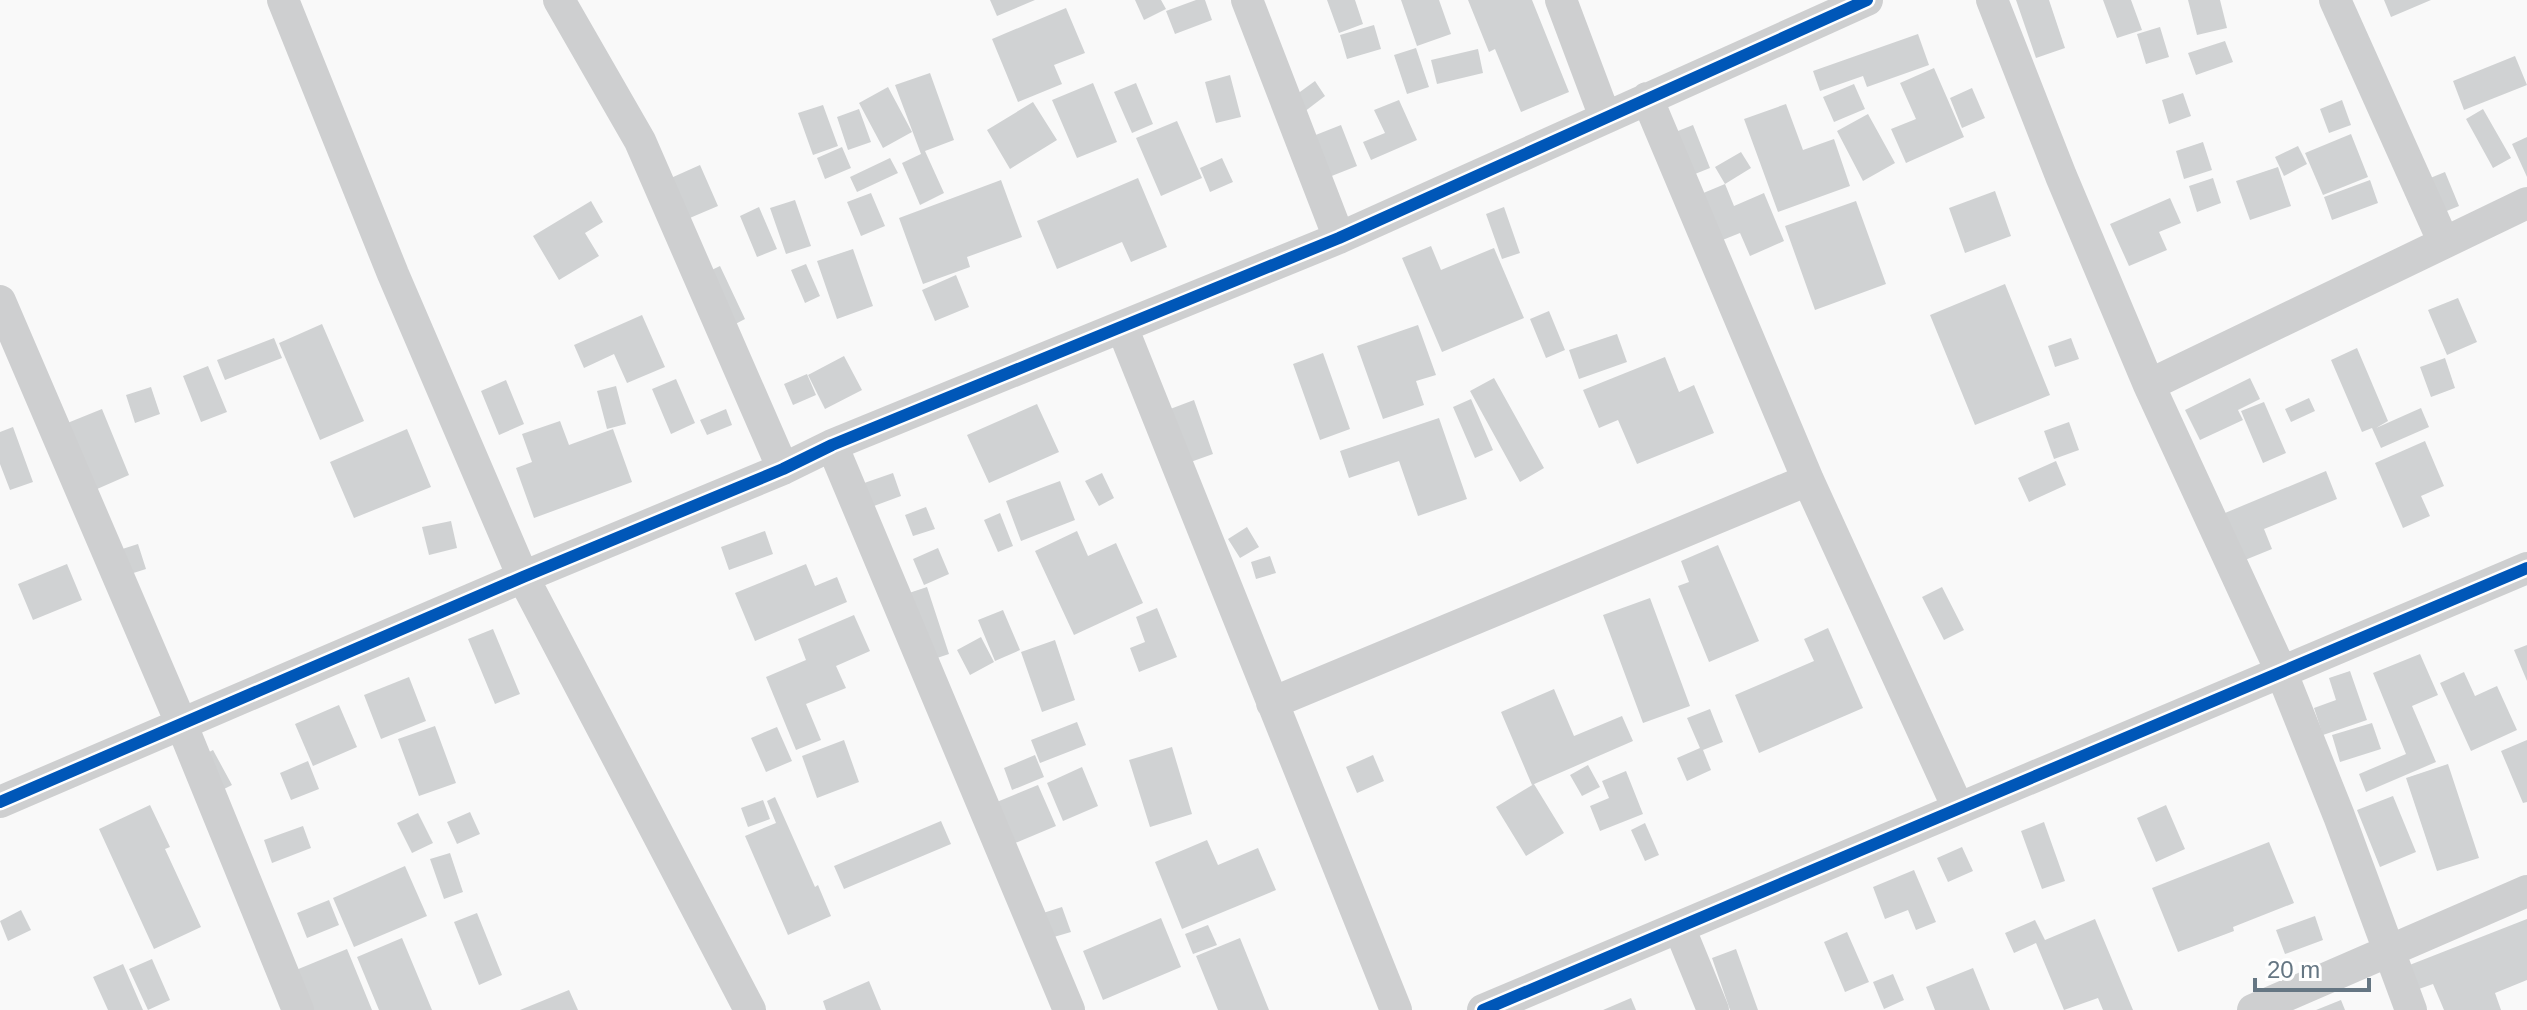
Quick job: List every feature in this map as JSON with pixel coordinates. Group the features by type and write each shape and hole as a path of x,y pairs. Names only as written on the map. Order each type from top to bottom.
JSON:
{"street":[{"path":"559,0 640,141 783,469"},
{"path":"1561,0 1605,117"},
{"path":"0,802 783,469 832,445 1339,238 1867,0"},
{"path":"1992,0 2061,176 2149,385 2281,671 2411,1010"},
{"path":"2335,0 2444,243"},
{"path":"1252,1 1339,238"},
{"path":"288,2 393,274 523,577 750,1010"},
{"path":"1647,98 1808,480 1958,808"},
{"path":"2149,385 2527,203"},
{"path":"0,301 181,723 298,1010"},
{"path":"1122,327 1396,1010"},
{"path":"832,445 1069,1010"},
{"path":"1272,703 1808,480"},
{"path":"1483,1010 2527,568"},
{"path":"2253,1010 2527,891"},
{"path":"1679,927 1713,1010"}],"building":[{"path":"990,0 1035,0 997,16"},
{"path":"1135,0 1161,0 1166,9 1144,20"},
{"path":"1196,0 1205,0 1212,20 1175,34 1166,11"},
{"path":"1327,0 1355,0 1363,24 1339,33"},
{"path":"1401,0 1439,0 1451,34 1417,46"},
{"path":"1468,0 1532,0 1569,92 1521,112 1495,49 1489,52"},
{"path":"2016,0 2049,0 2065,48 2036,58"},
{"path":"2103,0 2131,0 2142,30 2117,38"},
{"path":"2188,0 2220,0 2227,28 2197,35"},
{"path":"2384,0 2431,0 2391,17"},
{"path":"1066,8 1085,53 1054,65 1062,84 1018,102 992,39"},
{"path":"1374,25 1381,49 1347,59 1340,35"},
{"path":"2160,27 2169,57 2146,64 2137,34"},
{"path":"1918,34 1929,65 1867,87 1863,76 1820,91 1813,71"},
{"path":"2225,41 2233,62 2196,75 2188,53"},
{"path":"1416,48 1429,87 1407,94 1394,55"},
{"path":"1478,49 1483,73 1437,84 1431,60"},
{"path":"2515,56 2527,85 2464,110 2453,81"},
{"path":"1934,68 1964,137 1906,163 1891,129 1916,119 1900,83"},
{"path":"930,73 954,140 925,151 944,193 920,205 902,163 921,154 895,85"},
{"path":"1230,75 1241,117 1216,123 1205,82"},
{"path":"1315,81 1325,96 1304,112 1293,97"},
{"path":"1093,83 1117,142 1077,158 1052,100"},
{"path":"1136,83 1153,124 1132,133 1114,92"},
{"path":"1854,84 1865,109 1834,122 1823,97"},
{"path":"888,87 912,132 883,148 859,103"},
{"path":"1972,88 1985,118 1962,128 1950,98"},
{"path":"2183,93 2191,116 2169,124 2162,100"},
{"path":"1399,100 1417,140 1371,160 1363,142 1385,133 1374,110"},
{"path":"2342,100 2351,125 2329,133 2320,109"},
{"path":"1033,102 1057,140 1010,169 987,130"},
{"path":"1786,104 1803,150 1834,139 1850,186 1778,212 1744,119"},
{"path":"823,105 838,146 813,155 798,113"},
{"path":"859,109 871,142 848,150 837,117"},
{"path":"2483,109 2511,158 2493,168 2466,119"},
{"path":"1868,114 1895,163 1863,181 1837,131"},
{"path":"1177,121 1202,178 1161,196 1136,138"},
{"path":"1341,125 1357,166 1324,179 1308,138"},
{"path":"1693,125 1710,168 1690,176 1673,133"},
{"path":"2351,134 2368,177 2323,195 2305,153"},
{"path":"2527,137 2527,177 2512,144"},
{"path":"2203,142 2212,170 2184,179 2176,151"},
{"path":"2298,146 2307,164 2284,176 2275,157"},
{"path":"842,147 851,168 825,179 817,158"},
{"path":"1741,152 1751,168 1725,184 1715,167"},
{"path":"890,158 898,173 857,192 850,177"},
{"path":"1222,158 1233,182 1210,192 1200,168"},
{"path":"700,165 718,206 671,226 653,186"},
{"path":"2278,167 2291,206 2250,220 2236,181"},
{"path":"2445,172 2459,206 2432,217 2418,183"},
{"path":"1138,178 1167,247 1131,262 1122,242 1057,269 1037,221"},
{"path":"2213,178 2221,203 2197,212 2189,186"},
{"path":"1001,180 1022,237 967,257 970,267 923,284 899,218"},
{"path":"2370,180 2378,203 2332,220 2324,197"},
{"path":"1725,184 1734,206 1764,193 1784,241 1750,256 1740,233 1720,241 1701,194"},
{"path":"1995,191 2011,236 1965,253 1949,208"},
{"path":"871,193 885,226 861,236 847,202"},
{"path":"2170,198 2181,223 2159,232 2167,250 2129,266 2110,224"},
{"path":"795,200 811,246 786,254 770,208"},
{"path":"591,201 603,222 585,233 599,256 559,280 533,236"},
{"path":"1856,201 1886,284 1815,310 1785,226"},
{"path":"759,207 777,249 757,257 740,216"},
{"path":"1504,207 1520,253 1502,259 1486,214"},
{"path":"1431,246 1441,270 1494,248 1524,318 1442,352 1402,258"},
{"path":"853,249 873,306 837,319 817,261"},
{"path":"806,264 820,296 805,303 791,270"},
{"path":"720,266 745,319 720,332 695,278"},
{"path":"956,275 969,307 935,321 922,290"},
{"path":"2005,284 2050,395 1975,425 1930,315"},
{"path":"2458,298 2477,342 2447,355 2428,310"},
{"path":"1549,311 1565,350 1546,358 1530,319"},
{"path":"642,315 665,367 627,383 614,354 584,368 574,345"},
{"path":"322,324 364,421 320,440 279,343"},
{"path":"1418,325 1436,375 1416,381 1424,405 1383,419 1357,346"},
{"path":"1617,334 1627,362 1579,379 1569,350"},
{"path":"274,338 282,358 225,380 217,360"},
{"path":"2071,338 2079,359 2055,367 2048,346"},
{"path":"2357,348 2388,421 2376,428 2421,408 2429,427 2381,448 2372,428 2362,432 2331,360"},
{"path":"1323,353 1350,429 1320,440 1293,364"},
{"path":"844,356 862,390 825,409 808,375"},
{"path":"1665,357 1679,392 1694,385 1714,433 1637,464 1618,420 1599,428 1583,390"},
{"path":"2445,358 2455,388 2431,397 2420,367"},
{"path":"208,366 227,412 201,422 183,376"},
{"path":"807,374 816,395 793,405 784,384"},
{"path":"1494,378 1544,468 1520,482 1470,391"},
{"path":"2250,378 2260,399 2238,410 2243,420 2200,440 2185,410"},
{"path":"676,379 695,423 671,434 652,389"},
{"path":"506,380 524,424 499,435 481,391"},
{"path":"616,386 626,424 607,429 597,391"},
{"path":"151,387 160,414 135,423 126,395"},
{"path":"2309,398 2315,411 2291,422 2285,409"},
{"path":"1471,399 1493,450 1475,458 1453,407"},
{"path":"1194,400 1213,454 1185,464 1165,411"},
{"path":"2264,402 2286,453 2263,463 2241,411"},
{"path":"1037,404 1059,452 989,483 967,435"},
{"path":"102,409 129,475 88,493 60,426"},
{"path":"726,409 732,425 707,435 700,420"},
{"path":"1439,418 1467,499 1418,516 1399,461 1349,478 1340,451"},
{"path":"560,421 569,445 613,429 632,482 534,518 516,468 532,462 522,434"},
{"path":"2069,422 2079,450 2054,459 2044,431"},
{"path":"13,427 33,482 10,490 0,464 0,432"},
{"path":"407,429 431,487 354,518 330,462"},
{"path":"2425,441 2444,486 2421,496 2430,516 2403,528 2375,463"},
{"path":"2056,461 2066,485 2029,502 2018,478"},
{"path":"2326,471 2337,499 2264,529 2272,549 2245,560 2225,513"},
{"path":"893,473 901,496 855,513 847,489"},
{"path":"1102,473 1114,498 1099,506 1085,481"},
{"path":"1060,481 1075,520 1021,541 1006,501"},
{"path":"926,507 935,529 913,536 905,515"},
{"path":"1000,513 1013,546 998,552 984,520"},
{"path":"451,521 457,548 429,555 422,527"},
{"path":"1247,527 1259,547 1240,558 1228,539"},
{"path":"765,531 773,554 729,570 721,547"},
{"path":"1077,531 1088,556 1116,543 1143,603 1074,635 1035,551"},
{"path":"138,544 146,569 124,576 116,551"},
{"path":"1718,545 1759,641 1709,662 1678,586 1689,582 1681,561"},
{"path":"938,548 949,574 924,585 913,559"},
{"path":"1270,556 1276,573 1256,579 1251,562"},
{"path":"67,564 82,600 33,620 18,584"},
{"path":"806,564 815,586 837,577 847,602 755,641 735,593"},
{"path":"927,587 949,654 928,661 906,594"},
{"path":"1942,587 1964,630 1944,640 1922,597"},
{"path":"1650,598 1690,706 1643,723 1603,615"},
{"path":"1157,608 1177,657 1139,672 1130,648 1145,642 1136,617"},
{"path":"1003,610 1020,650 995,661 978,620"},
{"path":"854,615 870,651 836,666 846,688 806,704 821,740 796,750 766,677 806,660 798,639"},
{"path":"1828,628 1863,708 1759,753 1735,695 1814,661 1804,639"},
{"path":"493,629 520,694 495,704 468,639"},
{"path":"981,637 994,662 970,675 957,650"},
{"path":"1055,640 1075,700 1042,712 1021,652"},
{"path":"2527,645 2527,681 2514,650"},
{"path":"2420,654 2438,695 2412,706 2436,762 2366,792 2359,774 2406,754 2373,673"},
{"path":"2350,671 2367,720 2323,735 2314,708 2336,700 2329,678"},
{"path":"2464,672 2475,696 2497,686 2517,730 2471,751 2440,683"},
{"path":"409,677 426,721 381,739 364,695"},
{"path":"1554,689 1574,736 1622,716 1633,741 1532,785 1501,712"},
{"path":"339,705 357,747 313,766 295,724"},
{"path":"1710,709 1723,742 1703,750 1711,770 1687,781 1677,758 1700,748 1687,718"},
{"path":"1077,722 1086,745 1040,763 1031,740"},
{"path":"2372,723 2381,749 2340,762 2332,735"},
{"path":"435,726 456,783 419,796 398,739"},
{"path":"777,727 792,761 766,772 751,738"},
{"path":"844,740 859,782 817,798 802,756"},
{"path":"2527,740 2527,802 2523,803 2501,751"},
{"path":"1172,747 1192,814 1150,827 1129,760"},
{"path":"213,750 232,785 218,792 199,757"},
{"path":"1035,755 1044,777 1012,790 1004,768"},
{"path":"1373,755 1384,781 1357,793 1346,767"},
{"path":"308,761 319,789 291,800 280,773"},
{"path":"2448,764 2479,858 2437,871 2406,778"},
{"path":"1588,765 1600,787 1582,796 1570,775"},
{"path":"1082,767 1098,806 1063,821 1047,783"},
{"path":"1626,771 1643,814 1600,831 1590,806 1609,798 1602,781"},
{"path":"1534,784 1564,833 1526,856 1496,807"},
{"path":"1038,785 1056,826 1008,846 992,804"},
{"path":"2393,796 2416,852 2380,867 2357,810"},
{"path":"775,797 831,916 788,935 745,836 776,823 767,801"},
{"path":"763,800 770,819 748,827 741,808"},
{"path":"150,805 170,847 165,849 201,927 154,949 99,829"},
{"path":"2166,805 2185,849 2156,862 2137,818"},
{"path":"470,812 480,834 457,844 447,822"},
{"path":"418,813 433,843 412,853 397,823"},
{"path":"941,821 951,844 844,889 834,866"},
{"path":"2044,822 2065,881 2042,889 2021,831"},
{"path":"1645,823 1659,855 1645,861 1631,830"},
{"path":"303,826 311,848 272,863 264,840"},
{"path":"1207,840 1218,865 1258,848 1276,890 1182,929 1155,862"},
{"path":"2269,842 2294,903 2233,927 2234,931 2178,952 2152,888"},
{"path":"1962,847 1973,871 1948,882 1937,858"},
{"path":"450,853 463,892 444,899 430,859"},
{"path":"405,866 427,916 354,947 333,898"},
{"path":"1914,870 1936,922 1916,930 1908,910 1885,919 1873,887"},
{"path":"329,900 339,925 307,938 297,913"},
{"path":"1062,907 1071,932 1047,939 1040,914"},
{"path":"21,910 31,930 8,941 0,921"},
{"path":"477,913 502,975 479,985 454,922"},
{"path":"2315,916 2323,940 2285,954 2276,930"},
{"path":"1161,918 1181,967 1103,1000 1083,951"},
{"path":"2095,919 2133,1010 2103,1010 2098,998 2064,1010 2036,943 2014,953 2005,933 2035,920 2045,940"},
{"path":"2527,919 2527,980 2495,993 2501,1010 2444,1010 2433,984 2416,990 2407,966"},
{"path":"1208,925 1217,945 1193,954 1185,934"},
{"path":"1847,932 1869,982 1845,992 1824,942"},
{"path":"402,938 432,1010 379,1010 357,957"},
{"path":"1240,938 1269,1010 1218,1010 1196,956"},
{"path":"347,949 372,1010 313,1010 296,970"},
{"path":"1736,949 1758,1010 1730,1010 1712,958"},
{"path":"152,959 170,1000 148,1010 129,969"},
{"path":"123,964 143,1010 108,1010 93,977"},
{"path":"1973,968 1990,1010 1935,1010 1926,987"},
{"path":"1893,974 1904,1000 1884,1009 1873,982"},
{"path":"869,981 881,1010 826,1010 823,1001"},
{"path":"569,990 578,1010 520,1010"},
{"path":"1631,998 1636,1010 1603,1010"},
{"path":"2341,1000 2345,1010 2316,1010"}],"cycle path":[{"path":"0,802 783,469 832,445 1339,238 1867,0"},
{"path":"1483,1010 2527,568"}]}
